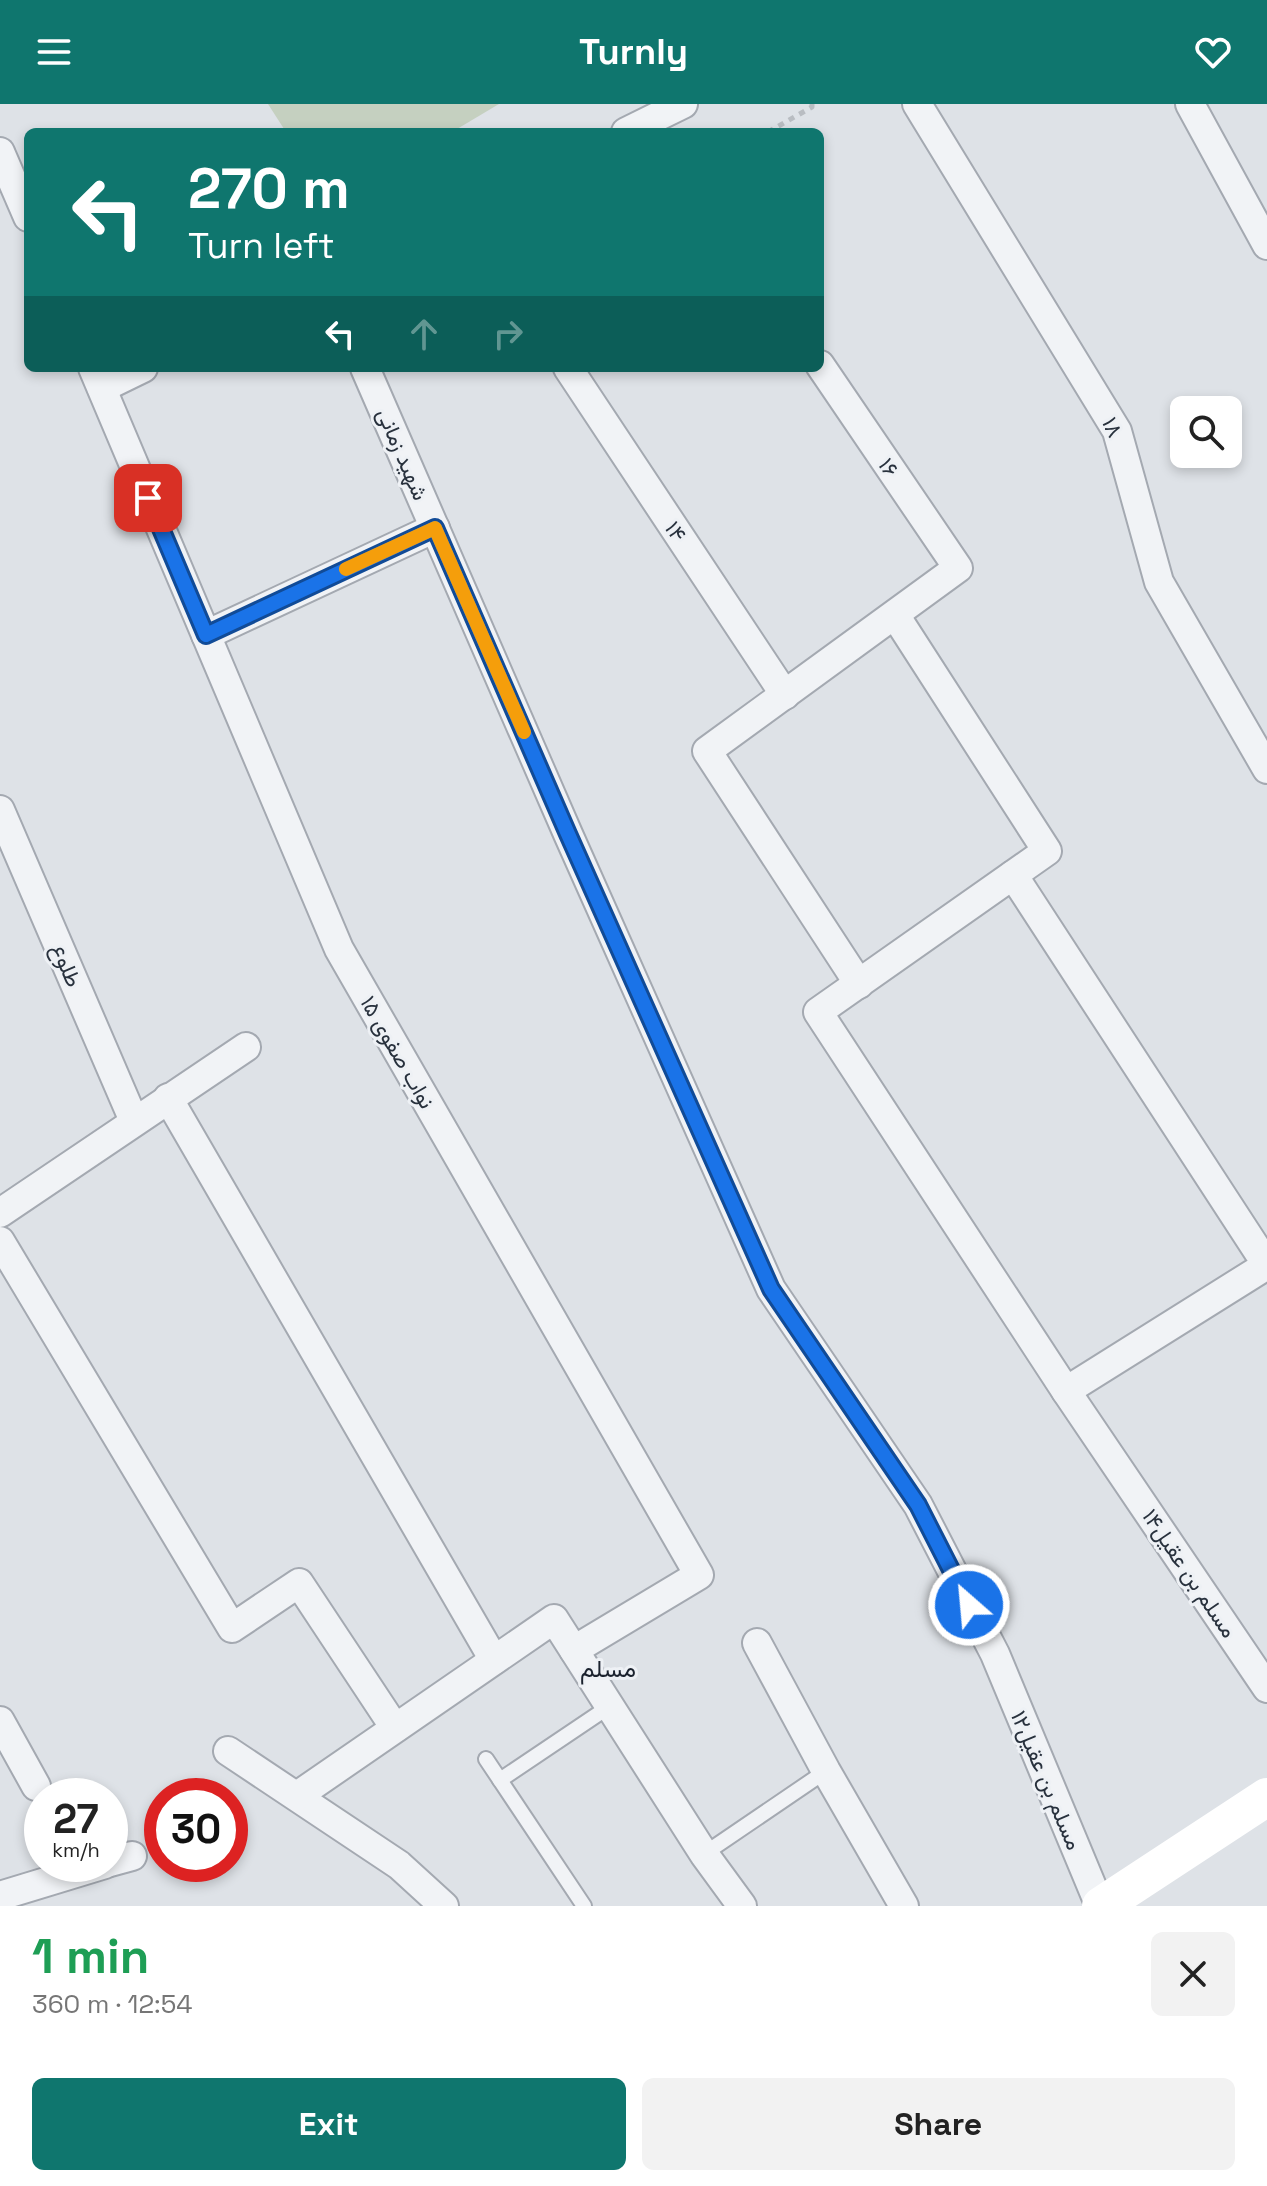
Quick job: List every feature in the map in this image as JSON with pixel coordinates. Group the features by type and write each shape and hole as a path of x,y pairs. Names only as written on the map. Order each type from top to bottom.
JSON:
{"street":[{"path":"634,128 683,104"},
{"name":"۱۸","path":"917,104 1117,431 1159,582 1267,769"},
{"path":"1190,104 1267,245"},
{"path":"0,152 24,208"},
{"name":"۱۶","path":"824,371 958,568 895,615"},
{"path":"97,378 125,372"},
{"name":"شهید زمانی","path":"367,372 771,1289 918,1505 995,1654"},
{"name":"۱۴","path":"571,372 785,695"},
{"name":"نواب صفوی ۱۵","path":"97,378 339,949 699,1575 574,1650"},
{"path":"206,635 435,528"},
{"path":"895,615 1047,851 859,984 707,751 785,695 895,615"},
{"name":"طلوع","path":"0,810 134,1121"},
{"path":"1013,875 1267,1265 1066,1391"},
{"name":"مسلم بن عقیل۱۴","path":"859,984 818,1012 1066,1391 1267,1688"},
{"path":"0,1213 246,1047"},
{"path":"168,1098 494,1660"},
{"path":"0,1241 232,1628 299,1583 395,1728"},
{"path":"297,1796 554,1619 704,1854 742,1906"},
{"path":"757,1643 904,1906"},
{"name":"مسلم بن عقیل۱۲","path":"995,1654 1101,1906"},
{"path":"0,1721 32,1778"},
{"path":"228,1751 399,1865 444,1906"},
{"path":"1101,1906 1267,1797"},
{"path":"0,1896 46,1882"}],"lane":[{"path":"500,1780 610,1706"},
{"path":"486,1759 584,1906"},
{"path":"704,1854 826,1771"}],"path":[{"path":"775,128 812,107 812,104"}],"green space":[{"path":"268,104 499,104 459,128 283,128"}],"slow traffic":[{"path":"346,569 435,528 524,732"}],"district":[{"name":"مسلم","path":"608,1668"}],"route":[{"path":"148,498 206,635 435,528 771,1289 918,1505 969,1605"}]}
